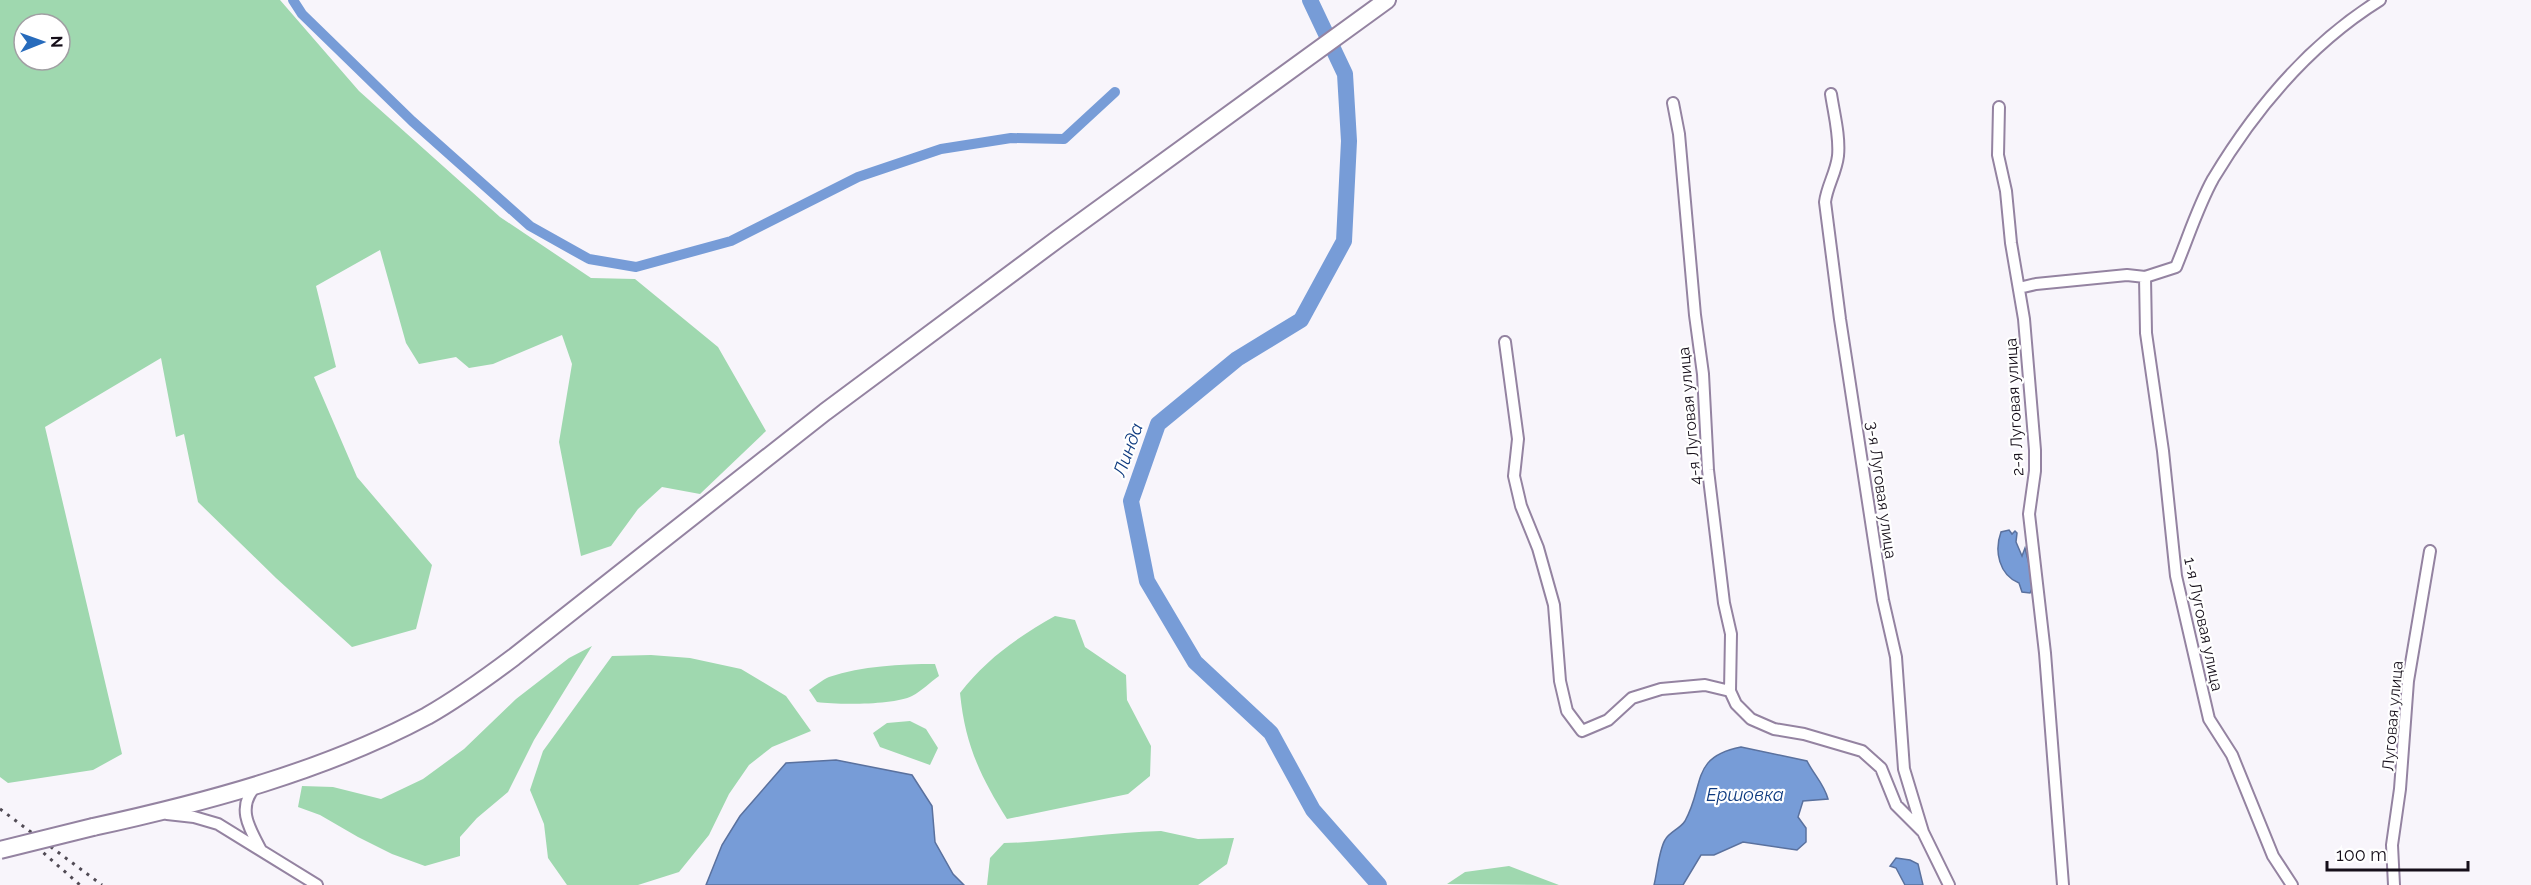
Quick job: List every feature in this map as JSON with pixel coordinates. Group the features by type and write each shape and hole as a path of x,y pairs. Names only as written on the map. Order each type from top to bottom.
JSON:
{"main road":[{"path":"0,850 143,816 259,783 337,757 427,716 482,680 667,539 825,412 1059,238 1384,2"}],"street":[{"path":"2019,288 2036,284 2127,275 2145,277 2176,267 2213,180 2263,107 2319,45 2354,16 2380,0"},
{"name":"3-я Луговая улица","path":"1831,94 1838,154 1825,202 1840,319 1883,600 1896,657 1905,770 1923,832 1949,885"},
{"name":"4-я Луговая улица","path":"1673,103 1679,134 1695,315 1703,374 1708,470 1724,603 1731,634 1731,691"},
{"name":"2-я Луговая улица","path":"1999,107 1998,155 2006,191 2019,288 2035,450 2035,471 2029,514 2045,653 2063,885"},
{"name":"1-я Луговая улица","path":"2145,277 2146,333 2163,451 2176,576 2209,719 2232,755 2273,856 2292,885"},
{"path":"1505,342 1518,439 1514,476 1521,506 1538,548 1554,605 1560,681 1567,711 1582,731 1608,720 1632,698 1661,689 1705,685 1731,691 1736,704 1752,719 1774,729 1804,734 1862,751 1881,768 1896,805 1923,832"},
{"name":"Луговая улица","path":"2394,885 2392,845 2400,789 2408,681 2430,551"},
{"path":"259,783 248,794 245,817 261,850"},
{"path":"143,816 174,814 218,824 317,885"}],"green space":[{"path":"0,0 280,0 359,91 500,217 591,278 635,279 718,347 766,431 700,494 662,487 638,509 611,546 581,556 559,442 572,364 562,335 493,364 469,368 456,357 419,364 406,343 380,250 316,286 336,367 314,377 357,477 432,565 416,629 352,647 276,578 198,502 184,434 176,437 161,358 45,427 122,754 93,770 8,783 0,777"},
{"path":"1055,616 1075,620 1085,647 1126,675 1127,700 1151,746 1150,776 1128,794 1007,819 975,759 962,711 960,693 1003,650"},
{"path":"592,646 534,740 508,792 477,818 460,837 460,856 425,866 392,854 320,815 298,807 302,786 333,787 381,799 423,779 464,749 516,699 569,658"},
{"path":"651,655 690,658 741,669 786,696 811,731 772,747 749,765 729,794 709,835 679,872 638,885 567,885 548,858 544,824 530,790 543,751 612,656"},
{"path":"935,664 939,676 916,694 904,699 866,704 826,703 817,702 809,690 829,677 855,670 895,665"},
{"path":"910,721 926,729 938,748 930,765 880,747 873,733 887,723"},
{"path":"1161,831 1198,839 1234,838 1227,864 1198,885 987,885 990,858 1004,843"},
{"path":"1509,866 1559,885 1447,884 1465,872"}],"water":[{"path":"2009,530 2012,534 2015,531 2017,533 2016,542 2022,556 2025,548 2034,584 2030,593 2022,592 2019,583 2007,574 2000,562 1999,539 2001,532"},
{"name":"Ершовка","path":"1741,747 1807,761 1828,799 1803,801 1798,817 1806,828 1806,842 1797,850 1743,842 1714,855 1701,855 1683,885 1654,885 1663,844 1667,837 1685,821 1706,765 1725,752"},
{"path":"836,760 912,775 932,806 935,842 953,874 964,885 706,885 722,845 740,816 786,763"},
{"path":"1896,858 1918,864 1923,885 1905,885 1896,868 1890,866"}],"waterway":[{"path":"293,0 302,14 412,121 530,226 589,259 636,267 731,241 858,177 941,149 1011,138 1064,139 1115,92"},
{"name":"Линда","path":"1310,0 1345,74 1349,141 1344,241 1301,320 1237,359 1158,424 1131,501 1147,581 1195,662 1271,733 1313,810 1379,885"}],"railway":[{"path":"0,809 102,885"},
{"path":"30,841 80,885"}]}
